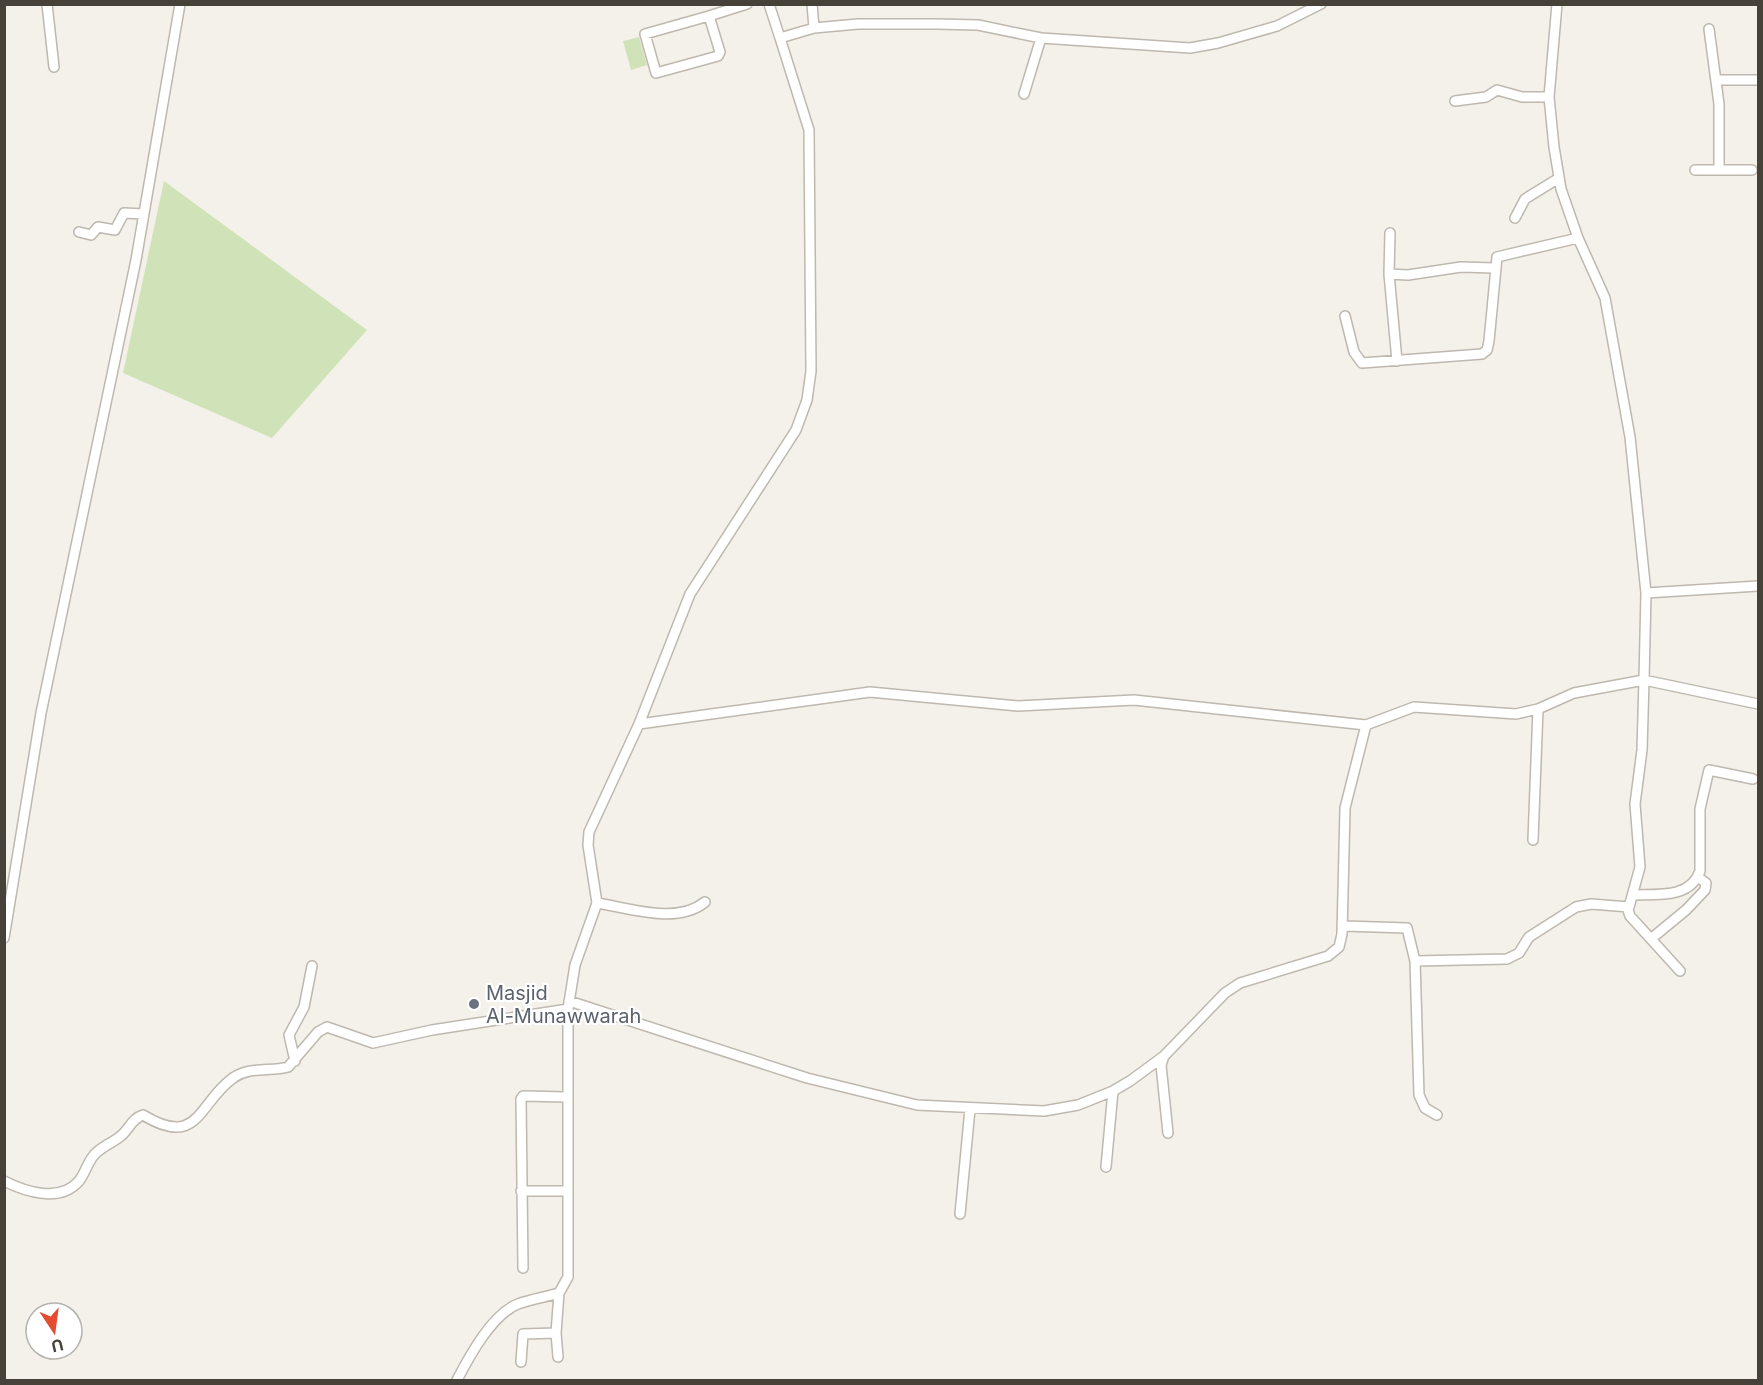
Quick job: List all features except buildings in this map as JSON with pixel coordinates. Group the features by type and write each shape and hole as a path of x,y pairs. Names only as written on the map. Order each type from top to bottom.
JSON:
{"street":[{"path":"46,4 54,67"},
{"path":"4,938 40,713 144,214 180,4"},
{"path":"709,16 720,52 718,56 656,73 645,34 747,4"},
{"path":"558,1357 556,1333 559,1293 569,1271 567,1097 569,1005 575,964 597,903 587,838 639,724 694,586 796,430 807,400 811,371 812,300 809,130 769,4"},
{"path":"812,4 814,28"},
{"path":"780,38 814,28 876,23 978,25 1041,38 1175,49 1205,47 1277,26 1322,4"},
{"path":"1415,961 1507,959 1519,952 1529,937 1576,907 1591,904 1627,907 1631,905 1640,867 1635,804 1642,750 1646,593 1630,437 1605,298 1578,238 1559,178 1549,98 1557,4"},
{"path":"1709,29 1719,104 1719,170"},
{"path":"1024,94 1041,38"},
{"path":"1716,80 1758,80"},
{"path":"1455,100 1486,97 1497,90 1522,97 1549,98"},
{"path":"1695,170 1752,170"},
{"path":"1515,218 1525,199 1545,186 1553,184 1559,178"},
{"path":"79,232 91,235 98,227 115,230 124,213 144,214"},
{"path":"1390,233 1389,274 1397,361"},
{"path":"1345,316 1358,359 1362,363 1482,354 1487,350 1494,268 1497,257 1578,238"},
{"path":"1389,274 1407,275 1461,267 1494,268"},
{"path":"1646,593 1758,585"},
{"path":"639,724 870,692 1018,706 1134,700 1366,725 1408,708 1503,714 1538,709 1574,693 1644,680 1758,704"},
{"path":"1533,840 1538,709"},
{"path":"4,1181 37,1193 64,1191 79,1180 96,1152 124,1134 136,1118 143,1115 164,1127 184,1125 199,1115 232,1078 257,1069 288,1067 318,1032 327,1027 373,1043 569,1005 835,1086 917,1105 969,1109 1061,1109 1113,1091 1164,1056 1231,988 1240,982 1328,956 1339,947 1344,926 1344,815 1366,725"},
{"path":"1633,895 1678,892 1686,889 1698,877 1700,808 1707,772 1711,769 1753,779"},
{"path":"1652,938 1686,910 1705,890 1706,883 1698,877"},
{"path":"597,903 673,914 691,910 705,902"},
{"path":"1627,907 1630,916 1680,971"},
{"path":"1344,926 1407,928 1415,961 1419,1095 1425,1108 1437,1115"},
{"path":"295,1061 289,1035 304,1007 312,966"},
{"path":"1164,1056 1161,1065 1168,1133"},
{"path":"1106,1167 1113,1091"},
{"path":"523,1268 521,1097 567,1097"},
{"path":"960,1214 969,1109"},
{"path":"521,1191 568,1191"},
{"path":"457,1380 469,1357 504,1313 517,1305 559,1293"},
{"path":"521,1362 523,1334 556,1333"}],"green space":[{"path":"639,37 647,65 631,70 623,41"},
{"path":"164,181 367,330 272,438 123,373"}],"place":[{"name":"Masjid Al-Munawwarah","path":"474,1004"}]}
